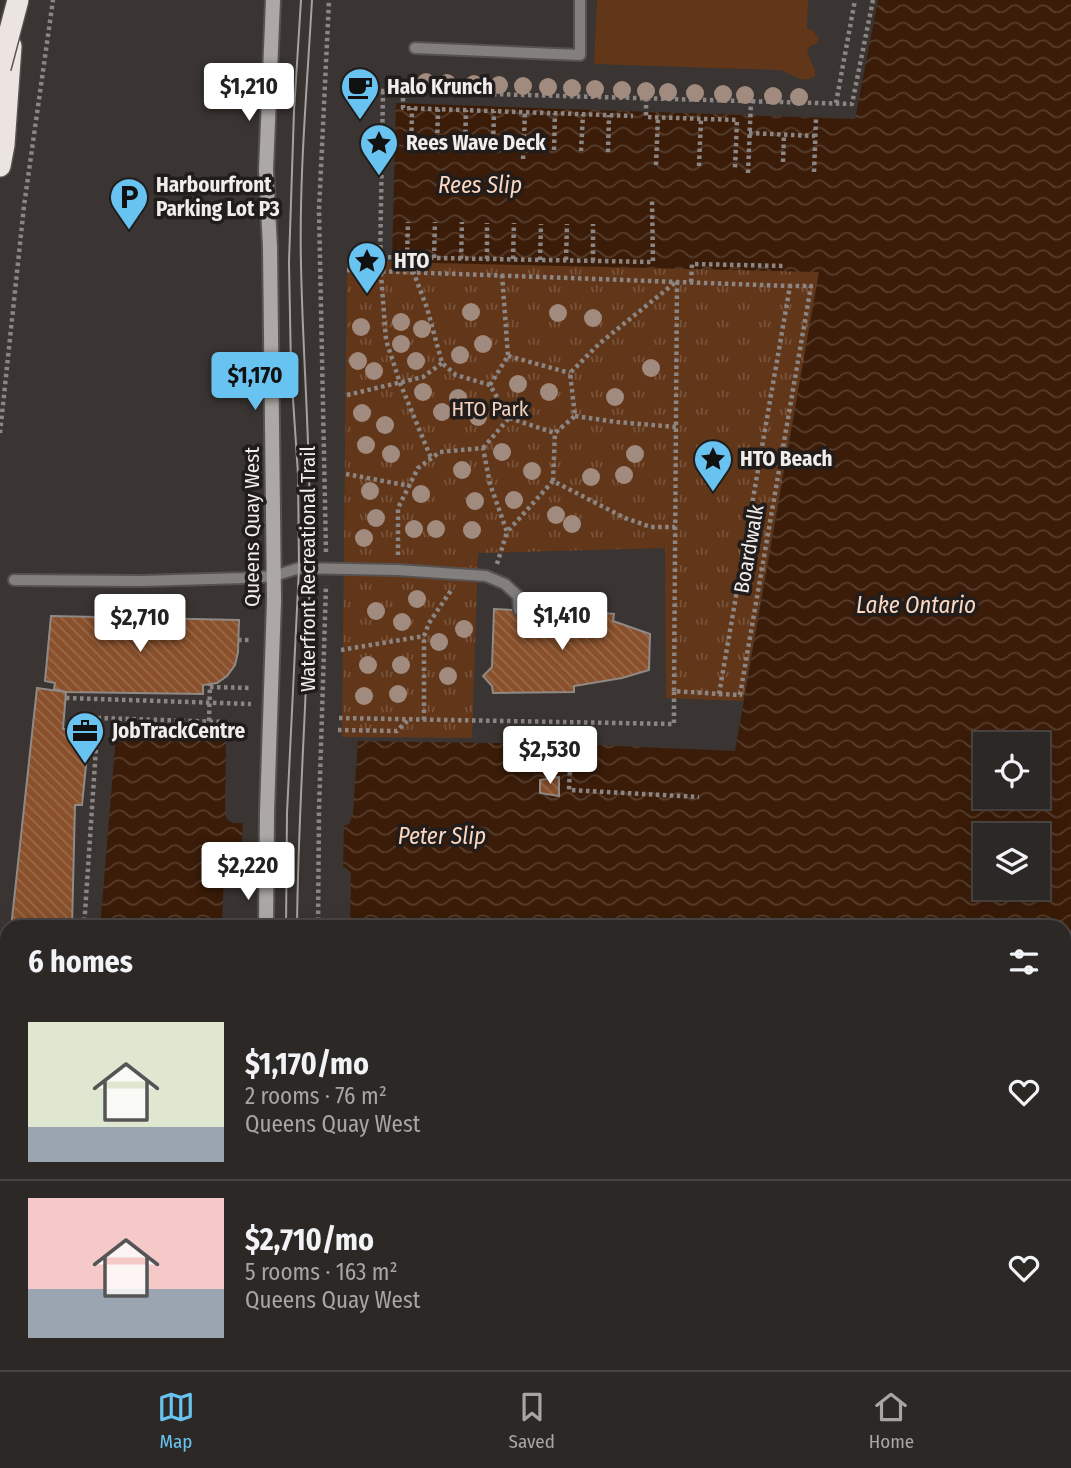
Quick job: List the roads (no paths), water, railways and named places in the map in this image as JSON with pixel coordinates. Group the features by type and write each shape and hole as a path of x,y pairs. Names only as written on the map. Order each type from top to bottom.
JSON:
{"highway":[{"path":"0,68 16,0"},
{"path":"0,166 16,0"}],"main road":[{"name":"Queens Quay West","path":"266,920 274,576 270,247 265,170 273,0"}],"lane":[{"path":"415,48 580,55 580,0"},
{"path":"14,580 141,581 274,576 299,568 398,570 486,576 505,584 517,596 519,610"}],"water":[{"name":"Lake Ontario","path":"878,0 1071,0 1071,920 350,920 351,873 345,867 231,865 226,867 224,873 222,920 101,920 116,735 226,737 225,815 233,823 347,825 353,813 358,741 571,744 735,751 819,272 392,262 396,103 855,119"}],"tram line":[{"path":"286,920 287,813 299,568 289,262 301,0"},
{"path":"297,920 310,529 301,199 312,0"}],"place":[{"name":"Halo Krunch","path":"360,121"},
{"name":"Rees Wave Deck","path":"379,177"},
{"name":"Harbourfront Parking Lot P3","path":"129,231"},
{"name":"HTO","path":"367,295"},
{"name":"HTO Beach","path":"713,493"},
{"name":"JobTrackCentre","path":"85,765"}],"water label":[{"name":"Rees Slip","path":"480,185"},
{"name":"Peter Slip","path":"442,836"}],"park label":[{"name":"HTO Park","path":"490,409"}]}
